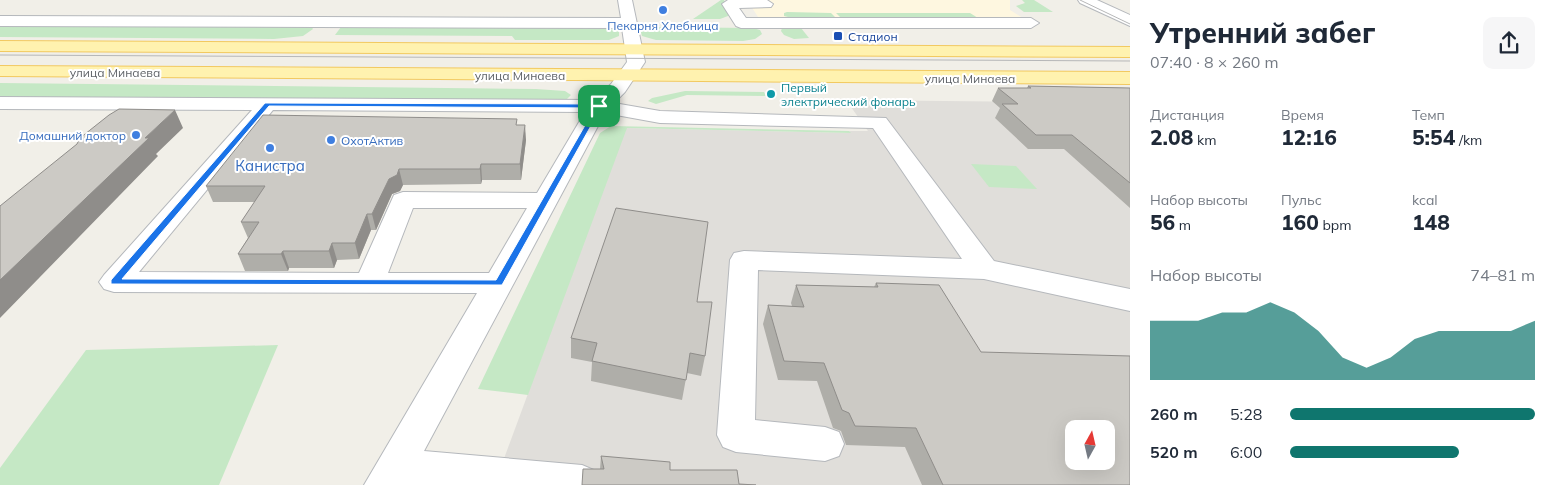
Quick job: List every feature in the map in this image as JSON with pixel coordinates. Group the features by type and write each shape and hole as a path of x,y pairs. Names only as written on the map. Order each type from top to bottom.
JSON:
{"main road":[{"name":"улица Минаева","path":"0,46 314,48 631,63 1130,78"},
{"name":"улица Минаева","path":"0,71 631,63 788,51 1130,52"}],"street":[{"path":"582,484 390,475 599,106 631,63 629,22 625,0"},
{"path":"1085,0 1130,21"},
{"path":"788,51 768,23 764,2 729,4 741,23 768,23 1032,23"},
{"path":"0,14 18,5"},
{"path":"0,20 629,22"},
{"path":"314,48 336,22"},
{"path":"0,103 599,106 660,117 879,122 984,268"},
{"path":"118,123 140,104"},
{"path":"268,104 114,282 498,283"},
{"path":"369,283 403,200 545,201"},
{"path":"825,444 736,435 744,260 984,268 1130,300"}],"shaded area":[{"path":"747,0 1010,0 1010,10 1031,23 762,23"},
{"path":"846,100 1130,103 1130,485 574,485 502,464 626,128 850,133 849,131 868,131"}],"green space":[{"path":"721,0 724,0 730,12 728,16 720,19 693,19"},
{"path":"1022,0 1034,0 1053,12 1024,12 1016,6 1025,3"},
{"path":"784,13 831,13 837,19 796,19 784,16"},
{"path":"836,13 970,13 978,18 842,19"},
{"path":"0,23 311,26 313,29 303,36 274,39 0,37"},
{"path":"341,27 613,27 619,31 619,36 609,40 515,40 512,36 335,35"},
{"path":"645,27 753,28 760,30 762,34 755,39 743,41 656,40 642,36 640,29"},
{"path":"782,28 801,28 809,38 794,39 784,35 781,31"},
{"path":"0,83 536,89 565,91 571,95 565,101 0,100"},
{"path":"685,91 764,92 766,96 687,95 656,104 648,101 652,98"},
{"path":"611,126 849,131 851,133 627,128 528,395 478,389 600,133"},
{"path":"971,164 1016,166 1037,189 989,187"},
{"path":"278,345 219,485 0,485 0,468 86,350"}],"building":[{"path":"1028,86 1130,88 1130,183 1072,135 1036,135 1002,104 1018,104 998,88 1031,88"},
{"path":"119,109 175,110 145,138 149,138 0,280 0,206 77,144 80,138"},
{"path":"263,115 517,119 516,125 525,125 520,164 481,164 480,169 399,169 397,175 389,179 372,214 367,214 355,243 332,243 329,251 283,251 281,254 238,254 259,222 241,222 265,186 206,186"},
{"path":"616,208 708,222 697,302 712,302 705,356 690,353 686,380 592,361 597,343 571,338"},
{"path":"876,283 939,285 981,352 1130,356 1130,485 943,485 916,428 855,426 849,413 842,410 824,363 784,361 768,305 804,307 796,285 878,287"},
{"path":"601,456 670,462 670,470 737,470 739,484 756,485 582,485 583,469 604,469"}],"tram line":[{"path":"1080,0 1130,24"},
{"path":"0,55 1130,61"}],"place":[{"name":"Пекарня Хлебница","path":"663,10"},
{"name":"Стадион","path":"838,36"},
{"name":"Первый электрический фонарь","path":"771,94"},
{"name":"Домашний доктор","path":"136,135"},
{"name":"ОхотАктив","path":"331,140"},
{"name":"Канистра","path":"270,148"}],"route":[{"path":"268,104 599,106 498,283 114,282 268,104"}]}
